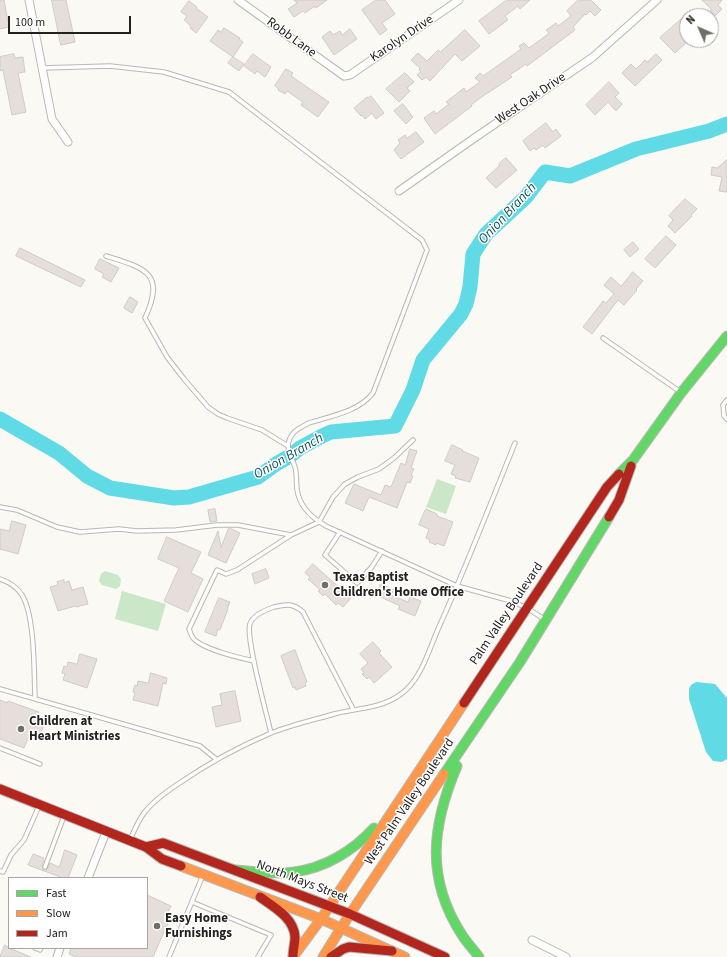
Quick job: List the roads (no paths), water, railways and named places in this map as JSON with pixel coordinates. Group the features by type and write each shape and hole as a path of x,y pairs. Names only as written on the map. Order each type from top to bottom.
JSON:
{"main road":[{"name":"Palm Valley Boulevard","path":"408,786 607,487 633,460 681,393 727,336"},
{"name":"Palm Valley Boulevard","path":"520,662 619,500 633,460"},
{"name":"West Palm Valley Boulevard","path":"323,957 350,914 520,662"},
{"path":"479,722 443,800 436,831 435,844 439,879 450,913 464,937 479,957"},
{"path":"235,870 294,872 314,867 331,860 347,852 365,838 408,786"},
{"name":"West Palm Valley Boulevard","path":"293,957 330,906 408,786"},
{"name":"North Mays Street","path":"0,789 146,847 162,859 321,919 405,957"},
{"name":"North Mays Street","path":"146,847 163,844 235,870 350,914 445,957"},
{"path":"260,896 285,916 292,926 295,935 293,957"},
{"path":"331,957 349,947 392,951"}],"street":[{"path":"29,0 52,119 68,142"},
{"name":"Karolyn Drive","path":"344,76 350,75 460,0"},
{"name":"West Oak Drive","path":"399,191 593,58 657,0"},
{"name":"Robb Lane","path":"243,1 344,76"},
{"path":"88,877 106,832"},
{"path":"532,940 566,957"}],"lane":[{"path":"42,68 110,66 164,72 229,92 422,240 427,250 373,393 367,401 358,407 309,423 295,431 289,439 288,446 295,468 297,489 301,501 310,514 319,522 457,586 511,601 527,608 546,620"},
{"path":"106,256 140,269 150,278 154,289 153,298 145,318 167,357 200,399 218,414 262,430 288,446"},
{"path":"603,338 681,393"},
{"path":"727,400 723,405 724,416 727,418"},
{"path":"254,661 225,654 206,646 194,639 189,629 217,570 226,574 237,570 290,535 319,522 333,497 345,484 379,469 414,440"},
{"path":"130,841 139,821 154,802 193,773 216,759 271,733 353,709 388,702 401,694 412,683 421,668 457,586 515,443"},
{"path":"0,507 16,510 57,527 80,532 118,529 176,530 217,526 238,526 290,535"},
{"path":"340,532 325,555 356,583 371,568 382,551"},
{"path":"0,579 8,582 18,590 26,604 29,614 32,639 34,698"},
{"path":"271,733 254,661 249,630 250,624 257,615 284,604 295,606 303,612 353,709"},
{"path":"0,689 200,746 216,759"},
{"path":"0,748 40,764"},
{"path":"0,871 3,872 11,855 24,840 40,805"},
{"path":"45,867 65,815"},
{"path":"169,957 203,875"},
{"path":"192,902 271,935 258,957"}],"water":[{"path":"696,682 715,684 727,698 727,759 722,762 713,761 706,752 689,699 689,689 691,685"}],"waterway":[{"name":"Onion Branch","path":"0,419 59,453 87,476 110,488 174,498 189,497 258,477 300,448 331,432 395,426 413,390 423,360 461,314 466,304 470,287 473,254 486,234 526,197 545,172 570,176 636,149 709,131 727,124"}],"place":[{"name":"Texas Baptist Children's Home Office","path":"325,585"},
{"name":"Children at Heart Ministries","path":"21,729"},
{"name":"Easy Home Furnishings","path":"157,926"}]}
